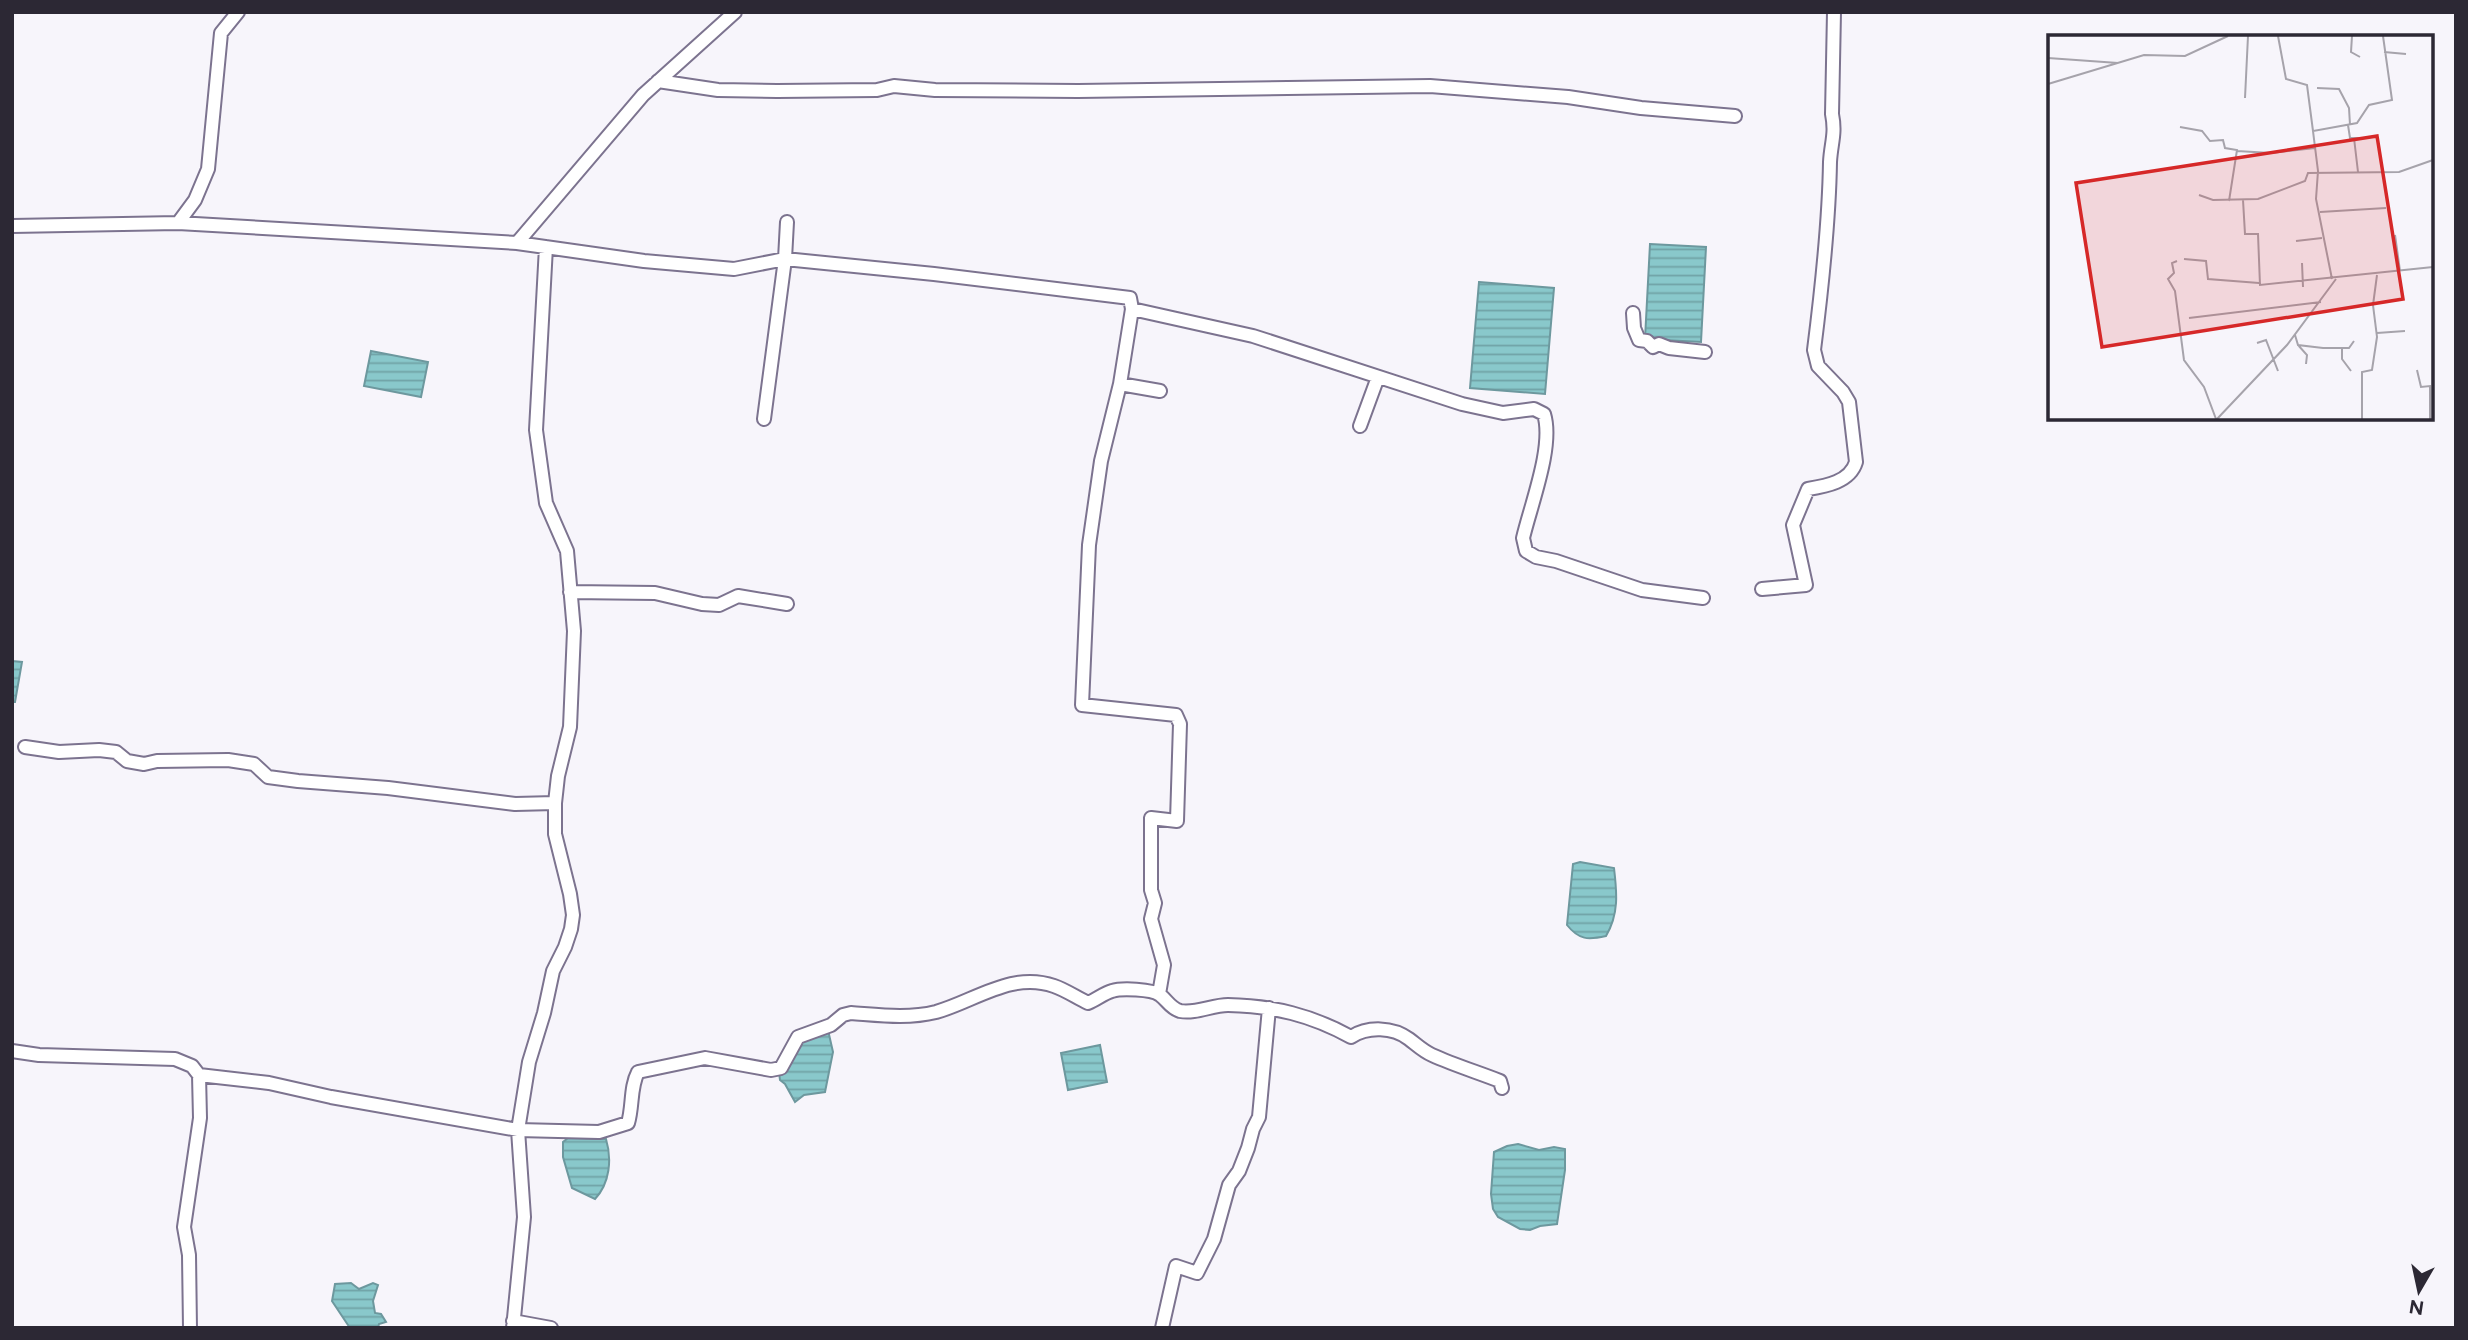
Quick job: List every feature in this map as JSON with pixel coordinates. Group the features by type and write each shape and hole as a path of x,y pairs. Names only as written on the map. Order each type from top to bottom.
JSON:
{"street":[{"path":"178,223 195,200 208,169 221,33 239,12"},
{"path":"517,243 643,95 735,12"},
{"path":"1762,589 1806,585 1793,525 1801,500 1808,489 1828,485 1849,475 1856,462 1849,402 1818,366 1814,350 1827,248 1830,157 1835,129 1832,114 1834,12"},
{"path":"658,82 718,90 776,91 877,90 894,86 934,90 1078,91 1430,86 1556,96 1641,108 1735,116"},
{"path":"764,419 785,259 787,222"},
{"path":"12,226 178,223 517,243 644,261 734,269 785,259 1130,298 1132,309 1120,384 1101,461 1089,545 1082,705 1176,715 1180,724 1177,821 1151,818 1152,890 1155,903 1151,919 1164,965 1159,994"},
{"path":"546,247 536,430 545,503 567,551 574,631 570,727 558,776 555,803 555,834 573,915 565,947 552,971 530,1062 518,1130 524,1217 513,1324 551,1328"},
{"path":"1132,309 1253,336 1462,404 1503,413 1534,409 1544,414 1547,442 1523,538 1525,551 1536,557 1556,561 1642,590 1703,598"},
{"path":"1633,313 1634,328 1639,340 1647,341 1653,347 1659,344 1668,348 1705,352"},
{"path":"1360,426 1378,377"},
{"path":"1120,384 1160,391"},
{"path":"570,592 655,593 702,604 719,605 738,596 787,604"},
{"path":"25,747 59,752 116,752 127,761 144,764 157,761 228,760 254,764 268,777 388,788 515,804 555,803"},
{"path":"200,1075 269,1083 376,1106 518,1130 599,1132 628,1123 634,1080 638,1072 705,1058 771,1070 781,1068 798,1037 831,1026 843,1015 915,1016 938,1011 992,989 1033,983 1054,985 1088,1003 1112,991 1146,990 1159,994 1167,1004 1179,1011 1225,1005 1269,1008 1304,1014 1352,1037 1362,1030 1393,1032 1409,1039 1418,1048 1433,1056 1500,1082 1502,1088"},
{"path":"1161,1328 1176,1266 1197,1273 1214,1239 1229,1185 1238,1171 1259,1117 1269,1008"},
{"path":"12,1051 39,1055 175,1059 192,1066 200,1075 200,1118 184,1227 189,1255 190,1328"}],"water":[{"path":"1650,244 1706,247 1701,342 1645,339"},
{"path":"1479,282 1554,288 1545,394 1470,388"},
{"path":"371,351 428,362 421,397 364,386"},
{"path":"12,661 22,662 15,702 12,702"},
{"path":"1580,862 1614,868 1615,911 1606,936 1584,938 1567,925 1573,864"},
{"path":"828,1030 833,1052 825,1092 804,1095 795,1102 780,1080 779,1072 801,1040"},
{"path":"1100,1045 1107,1082 1068,1090 1061,1053"},
{"path":"568,1138 606,1139 609,1155 607,1178 595,1199 572,1188 563,1157 563,1142"},
{"path":"1518,1144 1539,1150 1554,1147 1565,1149 1565,1170 1557,1224 1530,1230 1520,1229 1498,1217 1493,1209 1491,1194 1494,1152"},
{"path":"351,1283 359,1289 373,1283 378,1285 373,1301 375,1313 381,1314 386,1322 379,1324 378,1328 350,1328 332,1301 335,1284"}]}
